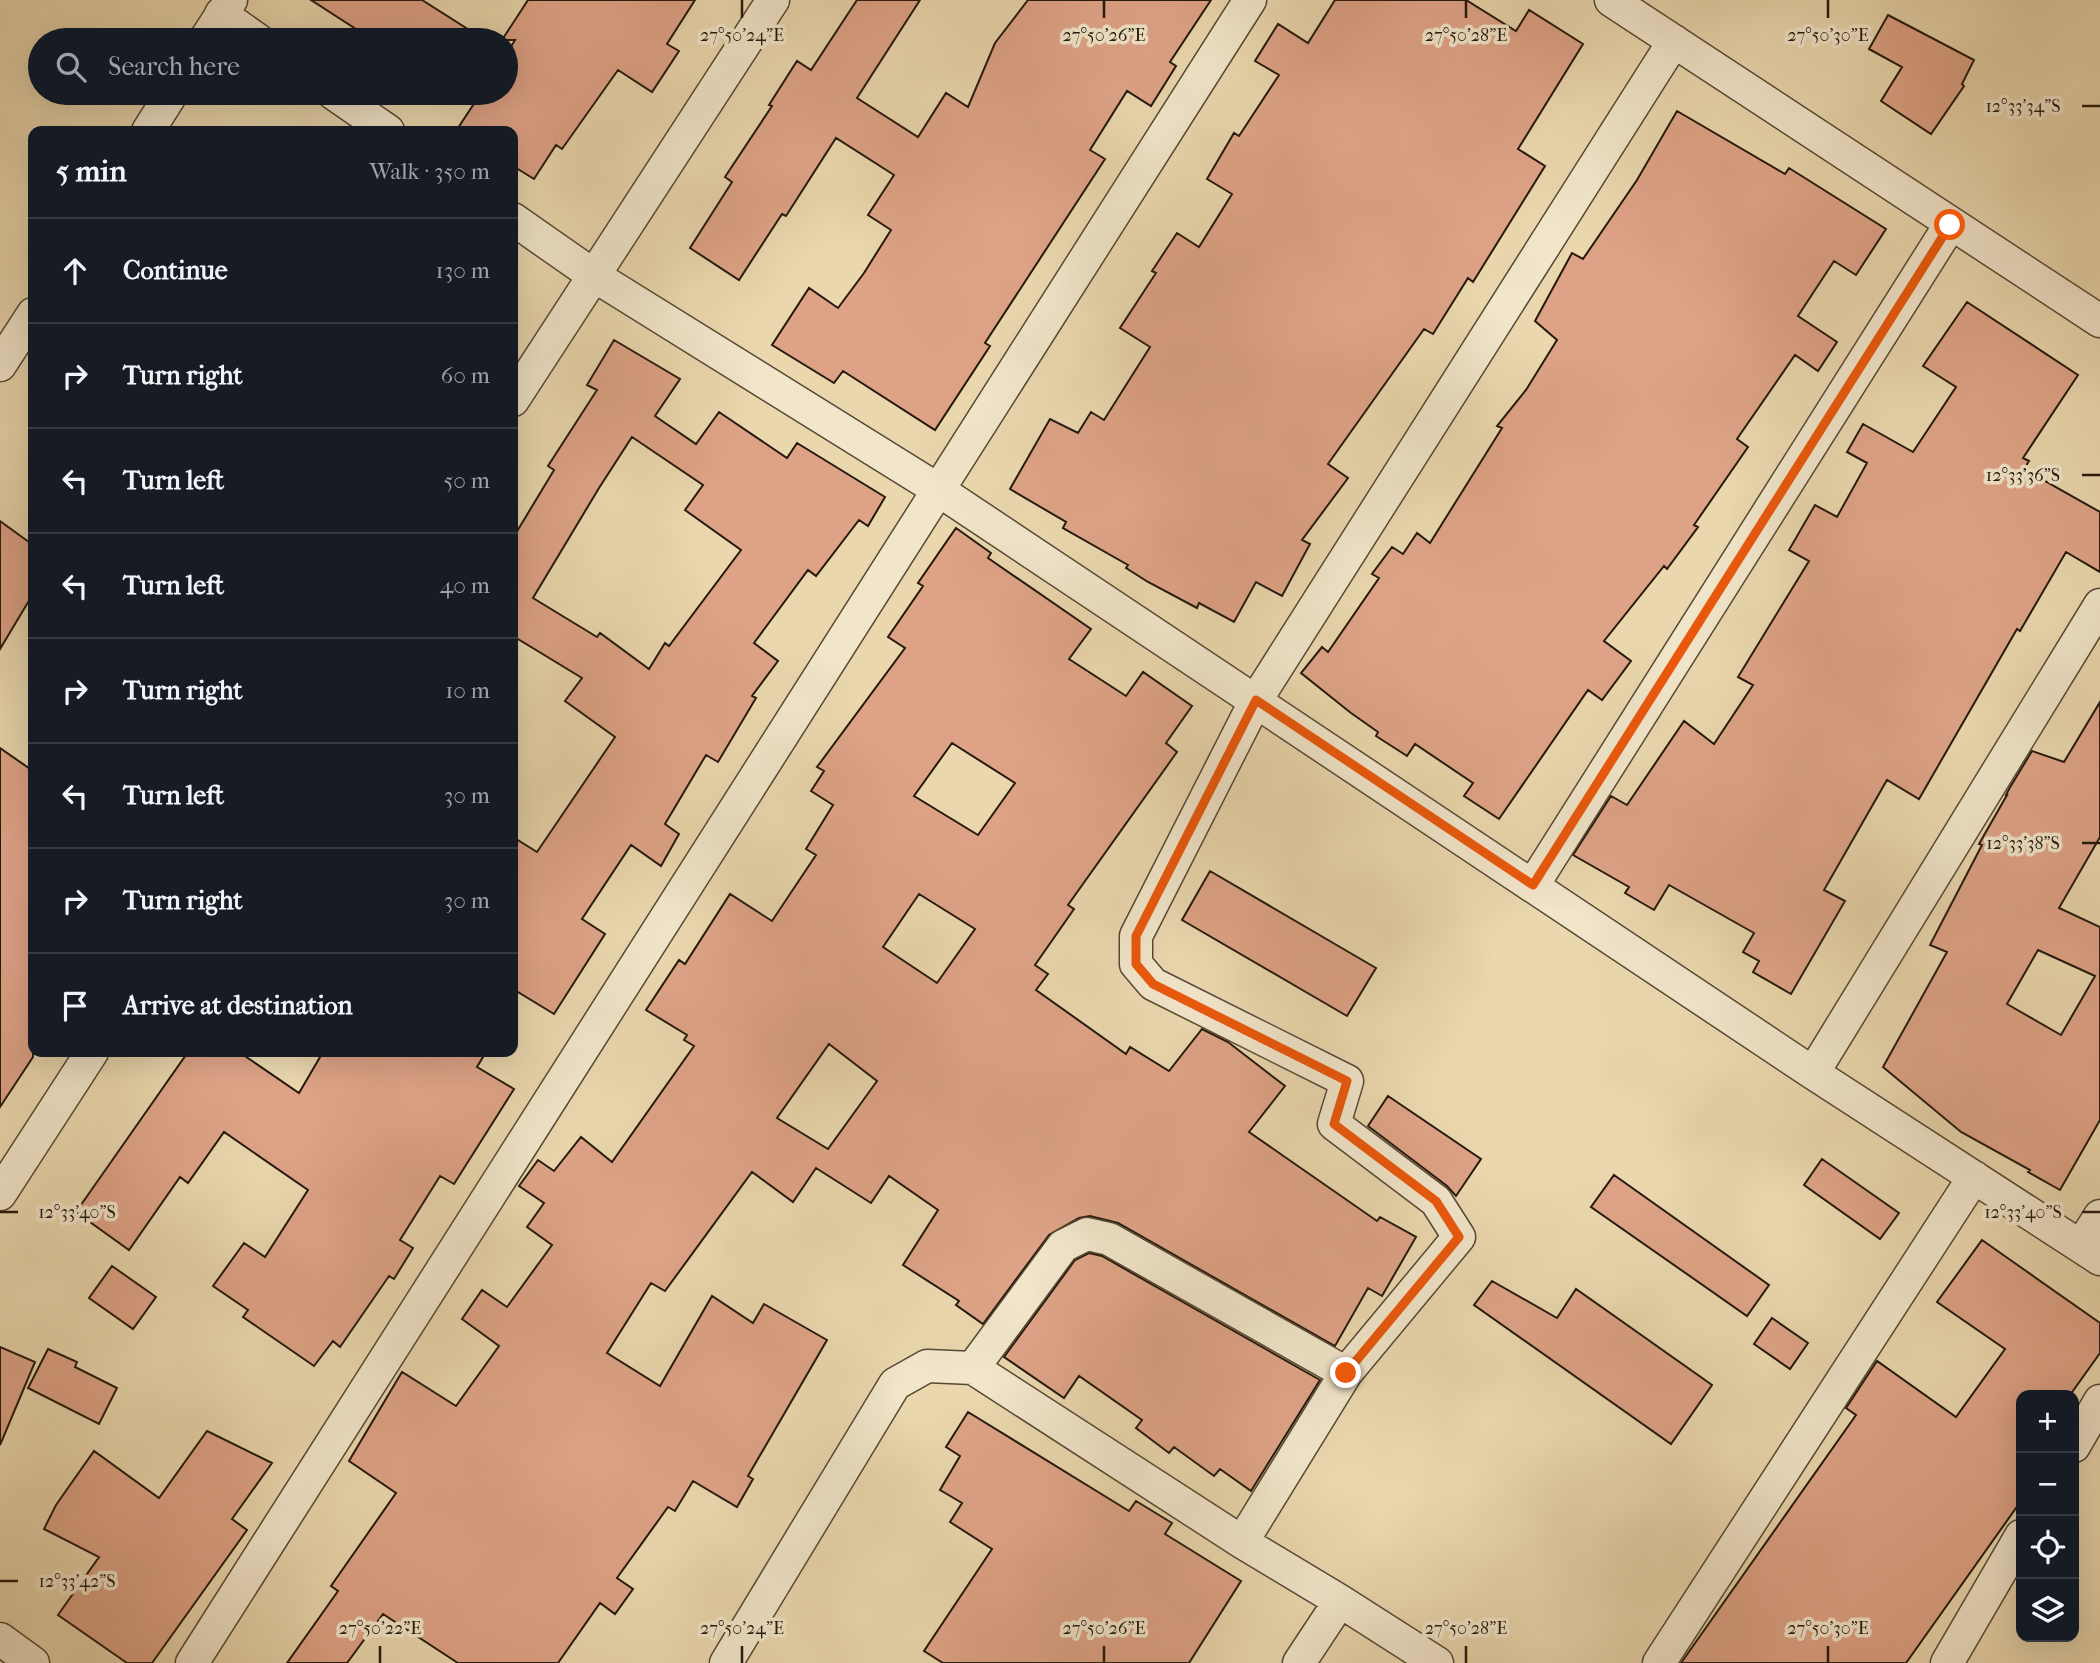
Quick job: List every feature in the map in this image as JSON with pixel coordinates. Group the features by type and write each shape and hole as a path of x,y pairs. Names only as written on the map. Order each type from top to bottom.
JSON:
{"street":[{"path":"518,392 773,0"},
{"path":"192,1663 1250,0"},
{"path":"1611,0 2100,321"},
{"path":"219,18 237,28"},
{"path":"1242,1542 1346,1373 1459,1237 1436,1201 1334,1124 1347,1081 1153,984 1136,964 1136,936 1256,700 1674,41"},
{"path":"151,126 164,105"},
{"path":"350,105 381,126"},
{"path":"518,222 593,275 937,489 1813,1073 2090,1252 2100,1216"},
{"path":"1533,885 1950,225"},
{"path":"0,365 28,322"},
{"path":"1813,1073 2100,605"},
{"path":"0,1194 89,1057"},
{"path":"1659,1663 1974,1177"},
{"path":"973,1368 1063,1246 1087,1234 1110,1239 1346,1373"},
{"path":"726,1663 895,1384 927,1366 973,1368 1242,1542 1437,1663"},
{"path":"2079,1437 2100,1401"},
{"path":"1947,1663 2016,1545"},
{"path":"1300,1663 1340,1601"},
{"path":"0,1639 33,1663"}],"building":[{"path":"311,0 422,0 466,28 354,28"},
{"path":"528,0 695,0 667,44 679,51 652,92 618,70 562,149 556,145 534,179 518,169 518,126 459,126 473,105 518,105 518,28 510,28"},
{"path":"857,0 920,0 857,98 918,137 946,93 968,107 995,43 1028,0 1211,0 1170,62 1176,66 1151,106 1127,91 1090,150 1105,159 985,343 990,346 935,430 843,371 834,383 772,345 809,288 838,308 864,273 891,230 868,215 894,175 836,138 786,216 782,214 739,280 690,248 732,182 725,177 772,106 769,105 797,61 811,70"},
{"path":"1335,0 1466,0 1516,31 1529,10 1583,44 1518,149 1545,166 1473,282 1468,278 1433,334 1424,329 1328,464 1348,478 1302,540 1310,544 1282,596 1256,582 1234,622 1199,603 1197,608 1148,582 1126,568 1128,565 1063,528 1066,522 1010,489 1050,419 1078,433 1091,412 1104,420 1150,347 1120,328 1156,273 1152,271 1177,233 1199,247 1232,194 1207,179 1234,133 1239,136 1279,75 1255,61 1278,24 1308,43"},
{"path":"1888,15 1974,60 1962,84 1964,86 1931,134 1881,101 1902,67 1869,49"},
{"path":"1677,111 1785,174 1789,168 1886,229 1856,275 1834,261 1798,316 1837,342 1818,371 1795,355 1737,439 1748,447 1694,525 1698,527 1667,569 1664,566 1604,641 1631,661 1602,700 1588,690 1499,819 1464,796 1473,783 1415,744 1407,756 1376,736 1378,732 1301,673 1322,647 1328,652 1379,578 1372,574 1392,547 1403,554 1417,533 1430,543 1502,428 1497,426 1526,390 1557,340 1535,321 1572,253 1583,259 1637,180"},
{"path":"1967,302 2078,375 2023,458 2029,461 2024,469 2100,512 2100,572 2066,552 2020,631 2017,629 1919,799 1887,780 1824,890 1845,901 1791,994 1753,972 1759,961 1743,952 1754,933 1669,885 1654,910 1625,893 1629,887 1573,855 1611,796 1627,805 1684,721 1714,744 1753,685 1738,677 1809,561 1789,550 1815,505 1837,517 1867,463 1847,452 1863,424 1913,452 1956,387 1923,366"},
{"path":"614,340 680,379 655,416 696,444 719,412 787,458 797,443 885,497 868,526 859,520 816,576 808,570 754,643 778,661 752,696 756,698 718,762 706,755 665,824 679,834 661,866 631,845 582,919 605,934 554,1014 518,992 518,840 537,852 615,737 565,701 582,678 518,639 518,530 554,470 548,466 597,390 587,385","holes":["632,437 703,485 685,510 741,550 669,646 665,643 649,669 600,633 597,637 533,598"]},
{"path":"0,521 28,541 28,602 0,649"},
{"path":"956,528 991,553 988,558 1091,629 1069,659 1126,696 1143,672 1192,706 1166,743 1177,752 1068,905 1074,909 1035,965 1048,974 1036,990 1126,1054 1130,1047 1169,1071 1202,1029 1228,1042 1285,1086 1249,1132 1377,1221 1380,1217 1416,1237 1382,1296 1368,1288 1335,1346 1118,1223 1090,1216 1079,1218 1049,1235 983,1324 956,1305 959,1301 903,1265 938,1210 889,1176 871,1203 816,1168 793,1202 752,1172 665,1291 651,1283 607,1353 660,1386 712,1296 753,1323 764,1304 827,1340 748,1476 753,1479 737,1507 693,1481 675,1511 668,1507 617,1578 633,1589 615,1614 600,1603 558,1663 458,1663 383,1614 347,1663 287,1663 338,1591 331,1586 396,1493 349,1461 402,1372 456,1406 499,1346 462,1319 482,1290 507,1307 552,1245 527,1227 544,1203 519,1186 538,1160 554,1171 581,1137 612,1162 694,1046 684,1040 687,1035 646,1010 679,960 685,964 730,894 772,921 816,855 806,849 833,805 811,791 824,771 817,767 905,648 888,637 923,586 918,583","holes":["952,743 1015,783 978,835 914,796","919,894 975,929 937,983 883,947","829,1044 877,1081 828,1149 777,1118"]},
{"path":"2100,702 2100,837 2059,908 2100,927 2100,1120 2060,1190 1961,1132 1883,1067 1947,952 1930,945 2009,789 2032,751 2064,762","holes":["2038,950 2095,976 2061,1035 2007,1004"]},
{"path":"0,748 28,768 28,1057 33,1057 0,1107"},
{"path":"1210,871 1376,968 1347,1016 1182,920"},
{"path":"184,1057 246,1057 299,1093 320,1057 483,1057 477,1067 514,1089 454,1184 440,1176 400,1240 413,1248 394,1279 389,1276 340,1347 333,1341 314,1366 243,1317 248,1310 213,1286 244,1243 265,1257 308,1190 224,1132 188,1183 180,1177 129,1250 76,1212"},
{"path":"1388,1096 1481,1159 1456,1196 1447,1186 1368,1126"},
{"path":"1822,1159 1899,1213 1880,1239 1804,1185"},
{"path":"1614,1175 1769,1285 1747,1316 1591,1207"},
{"path":"1982,1240 2100,1323 2100,1353 2074,1390 2016,1390 2016,1508 1906,1663 1681,1663 1856,1415 1846,1408 1877,1361 1956,1417 2005,1349 1937,1302"},
{"path":"1089,1253 1102,1256 1320,1380 1251,1491 1220,1469 1214,1476 1174,1447 1169,1453 1136,1428 1142,1420 1079,1376 1064,1398 1004,1357 1075,1260"},
{"path":"112,1266 156,1297 133,1329 89,1298"},
{"path":"1492,1281 1557,1318 1576,1289 1712,1385 1671,1444 1474,1305"},
{"path":"1772,1318 1808,1343 1790,1369 1754,1344"},
{"path":"0,1347 35,1362 0,1445"},
{"path":"48,1349 77,1362 75,1367 117,1388 99,1424 28,1388"},
{"path":"968,1412 1129,1511 1136,1501 1172,1523 1165,1534 1241,1581 1189,1663 943,1663 924,1651 992,1549 950,1522 962,1503 940,1490 960,1456 946,1447"},
{"path":"207,1431 272,1463 232,1519 247,1530 152,1663 127,1663 58,1615 99,1557 44,1529 56,1505 94,1451 159,1498"}],"route":[{"path":"1346,1373 1459,1237 1436,1201 1334,1124 1347,1081 1153,984 1136,964 1136,936 1256,700 1533,885 1950,225"}]}
